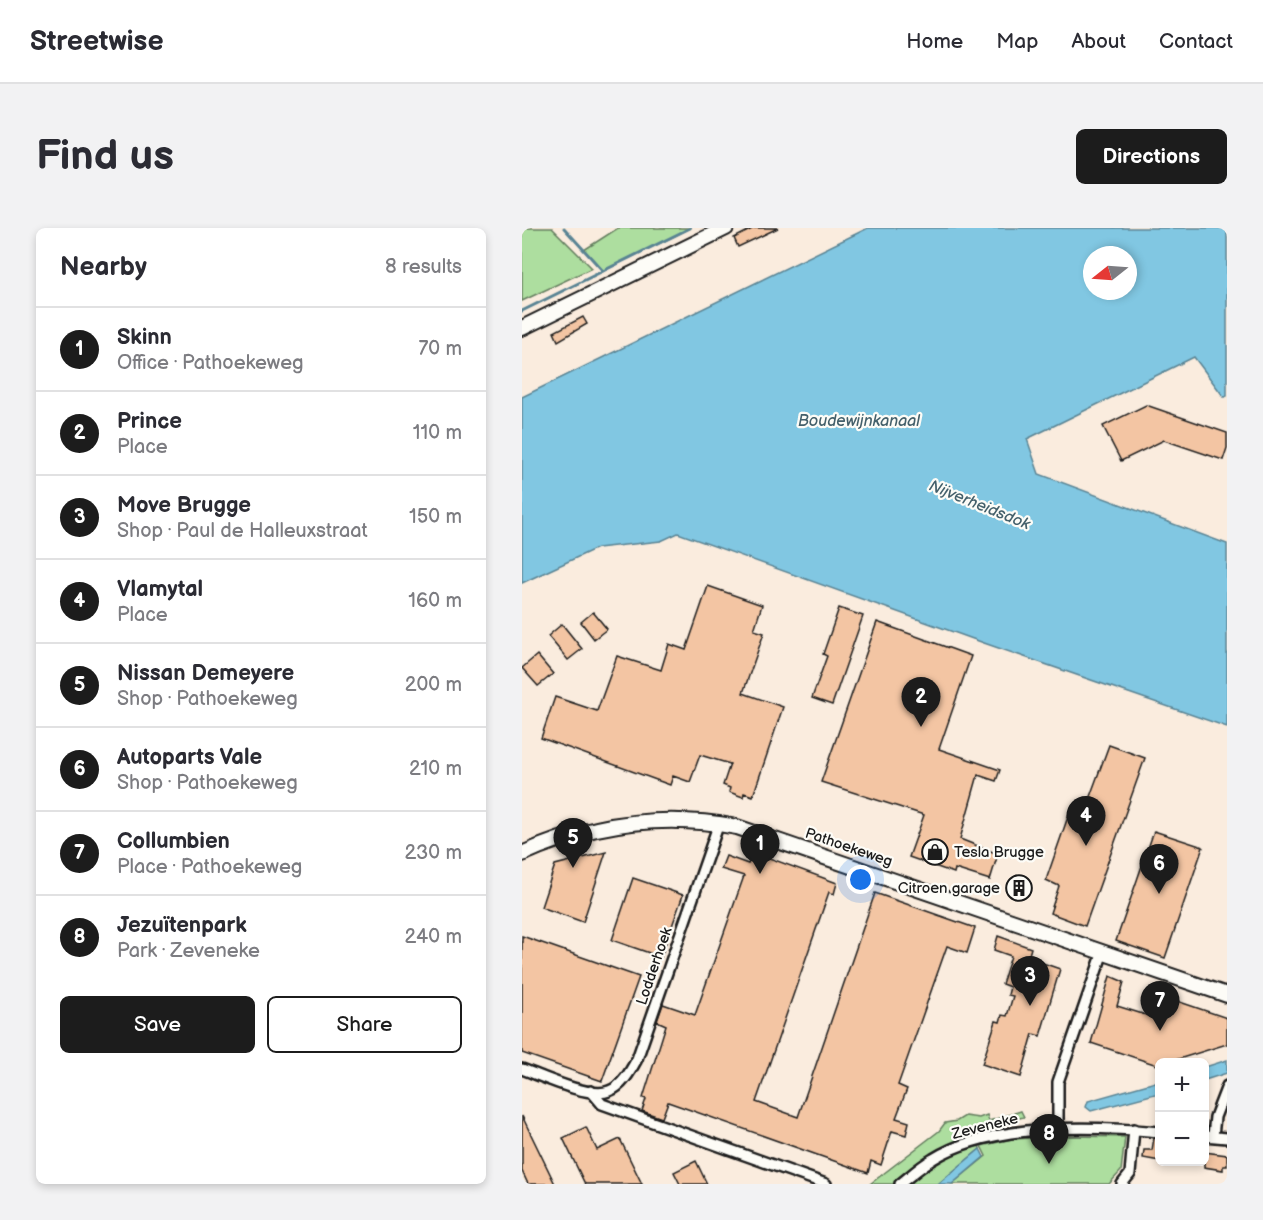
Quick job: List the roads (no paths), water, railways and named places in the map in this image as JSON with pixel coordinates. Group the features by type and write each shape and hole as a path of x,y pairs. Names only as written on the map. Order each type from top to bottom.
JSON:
{"main road":[{"path":"522,328 726,228"},
{"name":"Pathoekeweg","path":"522,854 558,840 616,824 665,819 719,823 757,832 1227,994"}],"street":[{"name":"Lodderhoek","path":"591,1091 604,1092 614,1089 637,1059 719,823"},
{"path":"1058,1129 1058,1082 1104,952"},
{"path":"522,1069 591,1091 602,1104 826,1184"},
{"path":"1227,1086 1209,1136 1227,1138"},
{"name":"Zeveneke","path":"900,1184 933,1158 948,1151 1011,1132 1058,1129 1134,1129 1155,1131"},
{"path":"1122,1184 1130,1174 1134,1129"}],"water":[{"name":"Boudewijnkanaal","path":"868,228 1227,228 1227,396 1224,397 1194,357 1027,439 1039,474 1227,544 1227,727 678,533 661,541 597,548 522,583 522,397"},
{"path":"1227,1060 1227,1073 1209,1079 1209,1066"},
{"path":"1155,1082 1155,1094 1091,1111 1086,1107 1088,1101"},
{"path":"980,1149 984,1157 952,1184 938,1184"}],"waterway":[{"path":"564,228 603,271"},
{"path":"522,311 690,228"}],"place":[{"name":"Prince","path":"921,727"},
{"name":"Vlamytal","path":"1086,846"},
{"name":"Tesla Brugge","path":"935,852"},
{"name":"Nissan Demeyere","path":"573,868"},
{"name":"Skinn","path":"760,874"},
{"name":"Citroen garage","path":"1019,888"},
{"name":"Autoparts Vale","path":"1159,894"},
{"name":"Move Brugge","path":"1030,1006"},
{"name":"Collumbien","path":"1160,1031"},
{"name":"Jezuïtenpark","path":"1049,1164"}],"water label":[{"name":"Nijverheidsdok","path":"980,504"}]}
